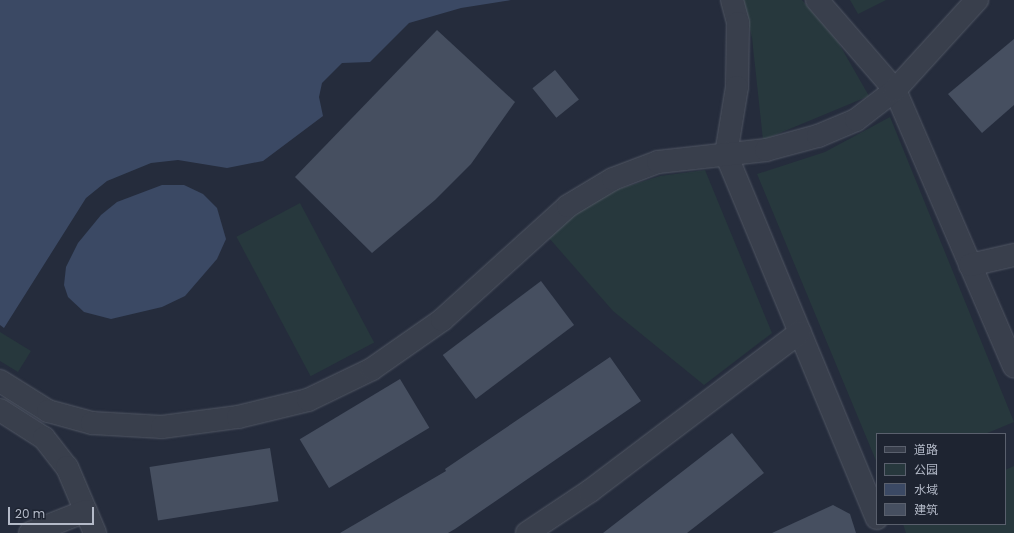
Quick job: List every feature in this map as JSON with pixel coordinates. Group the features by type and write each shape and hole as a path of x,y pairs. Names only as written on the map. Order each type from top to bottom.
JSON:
{"street":[{"path":"732,0 738,23 737,87 726,154 876,516"},
{"path":"817,0 895,90 1014,366"},
{"path":"0,381 48,411 92,423 162,427 238,417 308,400 372,369 442,320 568,206 613,179 658,162 766,150 818,136 856,120 895,90 977,0"},
{"path":"970,265 1014,255"},
{"path":"527,533 590,491 800,332"},
{"path":"0,410 44,438 67,467 95,533"},
{"path":"30,533 86,511"}],"green space":[{"path":"743,0 802,0 838,42 869,96 763,140 752,38"},
{"path":"850,0 886,0 858,14"},
{"path":"890,117 1014,422 987,433 876,433 876,461 757,174 825,152"},
{"path":"705,170 772,333 704,385 613,311 549,238 580,209 619,189 660,176"},
{"path":"300,203 374,343 311,376 236,237"},
{"path":"0,332 31,351 18,372 0,361"},
{"path":"1014,466 1014,533 906,533 903,525 1006,525 1006,470"}],"water":[{"path":"0,0 511,0 461,8 409,23 370,62 342,63 322,83 319,97 323,116 263,161 227,168 178,160 151,163 107,181 86,198 4,328 0,325"},
{"path":"162,185 184,185 203,194 217,208 226,239 217,259 185,296 162,307 111,319 84,312 68,297 64,285 66,267 78,243 101,215 117,202"}],"building":[{"path":"437,30 515,102 471,164 435,200 372,253 295,177"},
{"path":"1014,39 1014,105 982,133 948,94"},
{"path":"555,70 579,100 556,118 532,88"},
{"path":"541,281 574,325 476,399 443,355"},
{"path":"610,357 641,401 455,529 448,533 340,533 446,471 445,469"},
{"path":"400,379 429,428 329,488 300,439"},
{"path":"732,433 764,473 687,533 603,533"},
{"path":"270,448 278,501 158,520 150,467"},
{"path":"833,505 850,514 856,533 772,533"}]}
